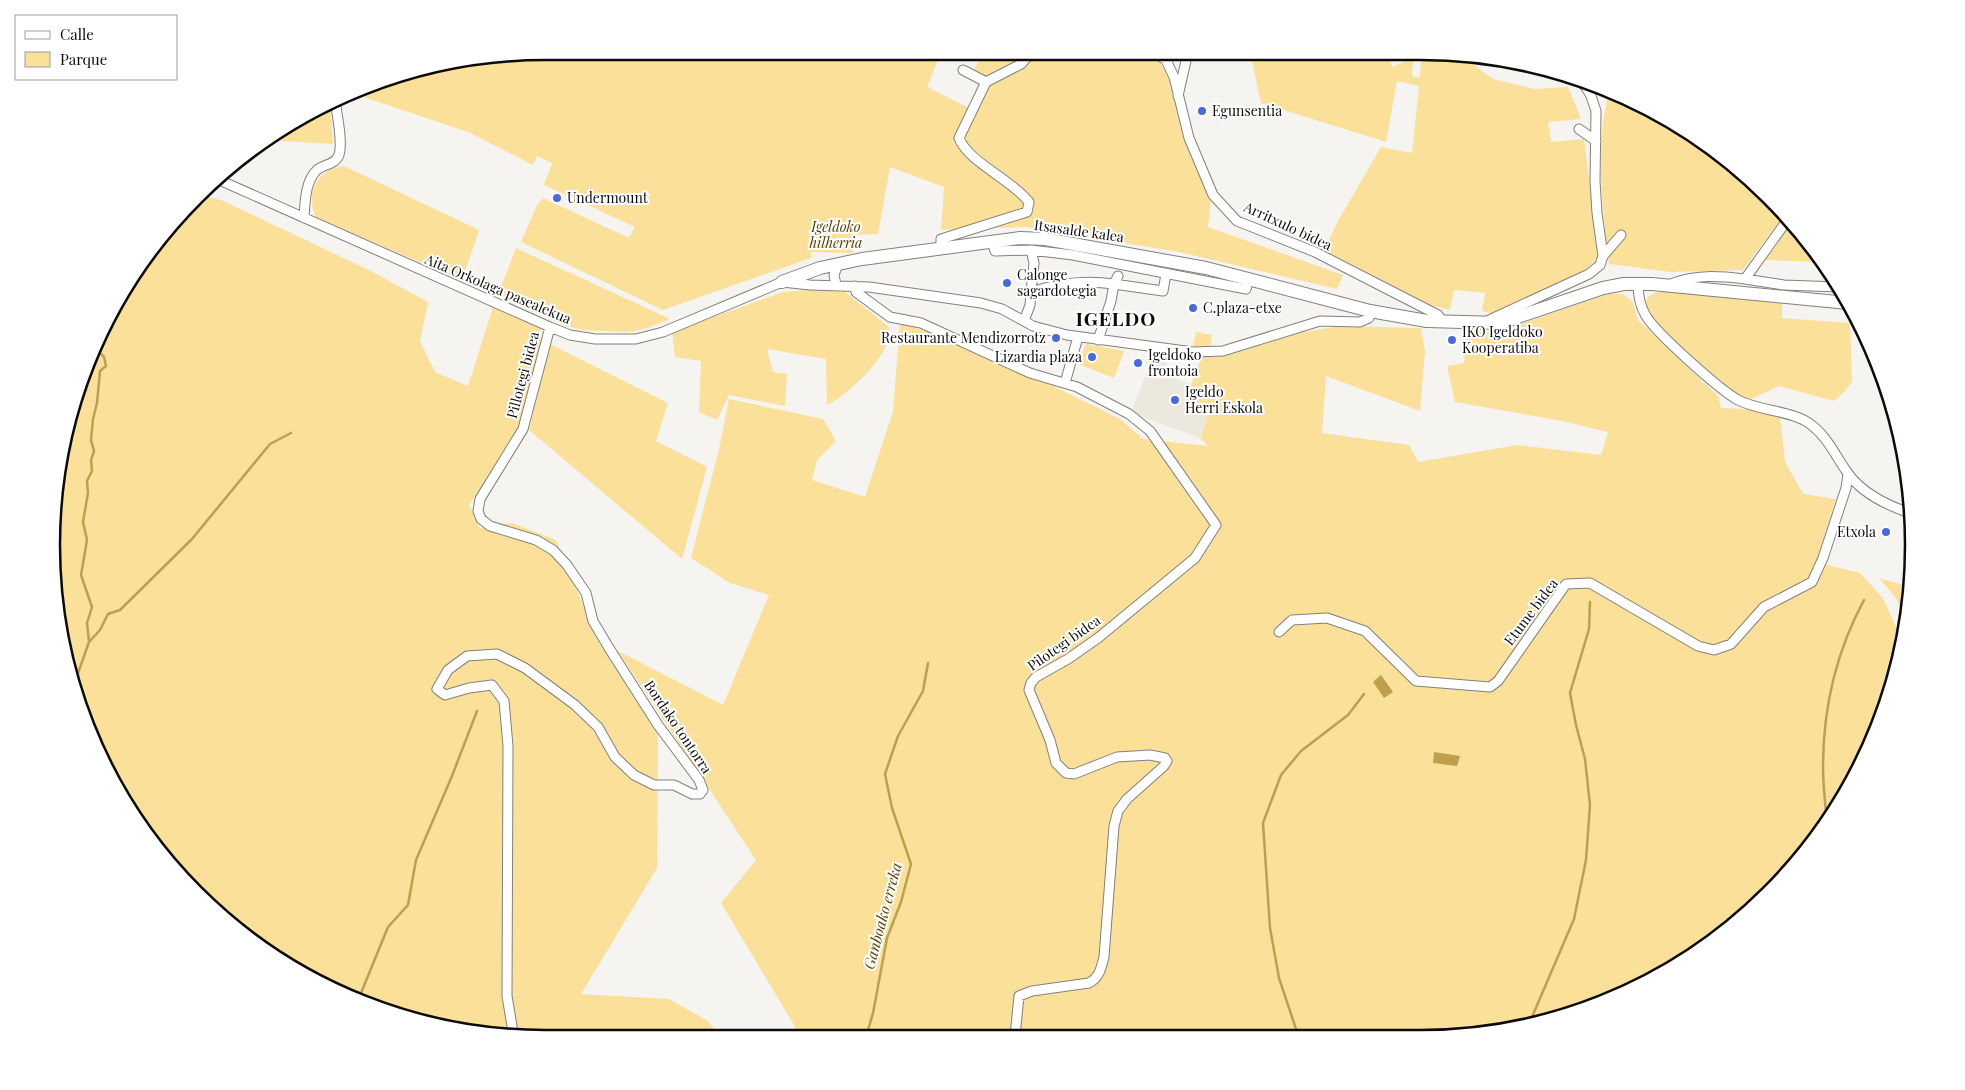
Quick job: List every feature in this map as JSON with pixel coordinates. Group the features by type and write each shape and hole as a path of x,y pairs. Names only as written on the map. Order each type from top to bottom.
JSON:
{"street":[{"path":"941,248 941,239 1027,212 1029,202 1022,194 1011,183 968,152 958,138 986,82 1021,64 1025,60"},
{"name":"Arritxulo bidea","path":"1166,60 1174,77 1188,138 1213,195 1238,221 1315,252 1438,315 1442,322"},
{"path":"1178,96 1186,60"},
{"path":"963,70 986,82"},
{"path":"1587,90 1595,105 1595,181 1597,213 1604,256"},
{"path":"304,218 312,177 322,167 335,161 338,155 339,136 336,107"},
{"path":"1579,129 1596,141"},
{"name":"Aita Orkolaga pasealekua","path":"223,182 550,327 570,335 595,339 636,339 663,332 782,282 855,286 981,303 1002,309 1041,329 1078,337 1209,352 1223,351 1320,321 1360,322 1369,318 1370,312"},
{"path":"1745,279 1784,224"},
{"path":"1483,322 1550,294 1589,274 1600,265 1604,256 1621,235"},
{"name":"Itsasalde kalea","path":"782,282 838,264 1020,238 1045,239 1206,268 1370,312 1423,321 1500,323 1603,288 1638,284 1839,302"},
{"path":"992,241 996,251 1031,250 1117,263 1246,289 1249,278"},
{"path":"1024,321 1030,306 1034,264 1031,250"},
{"path":"836,285 834,275 838,264"},
{"path":"1031,292 1042,288 1079,282 1116,280 1163,291 1166,274"},
{"path":"1669,286 1684,279 1726,276 1784,285 1830,287"},
{"path":"1098,340 1116,280"},
{"path":"1638,284 1638,296 1651,325 1672,345 1738,400 1752,406 1801,419 1811,424 1822,433 1848,474 1862,488 1893,508 1904,511"},
{"path":"855,286 856,292 890,318 921,323 1030,373 1065,384 1078,337"},
{"name":"Pillotegi bidea","path":"523,430 550,327"},
{"name":"Pilotegi bidea","path":"1016,1030 1019,996 1032,991 1090,983 1096,979 1100,972 1104,957 1114,826 1118,812 1127,799 1164,766 1167,761 1165,758 1157,756 1134,755 1117,757 1074,774 1060,770 1056,763 1050,740 1034,706 1029,690 1031,683 1036,676 1068,659 1098,638 1195,558 1216,526 1150,431 1129,414 1078,387 1065,384"},
{"name":"Bordako tontorra","path":"512,1029 506,996 508,746 504,701 492,685 469,688 445,695 437,689 448,670 467,656 497,654 525,668 575,705 598,727 615,756 634,775 654,785 674,785 692,794 700,794 703,790 699,780 658,725 610,648 594,621 586,593 567,565 553,550 536,540 490,526 481,519 478,511 480,500 523,430"},
{"name":"Etume bidea","path":"1279,632 1292,620 1327,618 1365,630 1416,681 1490,687 1498,680 1566,584 1590,583 1698,646 1714,650 1731,644 1764,607 1812,582 1823,558 1846,488 1848,474"}],"shaded area":[{"name":"Igeldo Herri Eskola","path":"1154,353 1170,354 1163,374 1191,385 1202,356 1216,357 1229,355 1200,438 1131,413"},
{"path":"1381,675 1393,692 1384,698 1373,682"},
{"path":"1434,752 1460,756 1457,766 1433,763"}],"green space":[{"name":"Igeldoko hilherria","path":"938,60 927,87 969,108 987,77 974,69 980,60 1157,60 1161,63 1169,79 1186,144 1211,198 1208,227 1343,275 1337,289 1179,252 1026,227 941,230 944,187 890,167 878,234 854,235 853,253 811,252 811,258 663,310 521,242 537,205 543,198 629,238 635,227 544,185 552,163 537,156 533,165 468,132 361,96 389,86 450,69 513,61"},
{"path":"1252,60 1392,60 1390,61 1392,67 1413,60 1412,76 1420,78 1421,60 1452,61 1471,63 1493,79 1534,89 1568,87 1581,119 1548,122 1551,142 1584,139 1599,257 1563,284 1493,314 1482,311 1485,293 1454,290 1450,310 1418,302 1323,253 1338,221 1381,147 1412,153 1419,86 1397,81 1386,142 1261,103"},
{"path":"1608,98 1663,125 1715,160 1740,180 1780,220 1743,270 1671,272 1609,264 1601,178 1604,113"},
{"path":"330,110 333,144 278,141"},
{"path":"344,166 479,230 462,280 316,218 312,200 315,184 326,172"},
{"path":"207,197 221,200 371,271 428,302 420,341 435,372 468,386 493,307 541,329 537,366 531,392 519,426 496,466 469,505 480,528 512,523 556,540 590,622 658,729 657,868 581,994 669,999 708,1021 715,1030 513,1029 450,1021 389,1004 359,993 302,965 250,930 225,910 180,865 160,840 125,788 97,731 86,701 69,640 61,577 61,513 64,482 69,450 86,389 110,330 125,302 160,250 180,225"},
{"path":"1788,229 1813,262 1765,260"},
{"path":"516,248 670,319 645,329 627,332 582,330 563,325 498,295"},
{"path":"806,290 845,292 889,327 887,343 870,369 852,387 827,405 826,359 767,349 773,372 787,374 785,406 729,395 717,420 699,412 701,361 675,357 672,332 783,292"},
{"path":"1664,291 1782,303 1782,318 1850,323 1852,381 1846,390 1834,401 1779,386 1749,400 1738,395 1687,353 1649,315 1645,307 1646,300 1654,294"},
{"path":"1608,294 1623,294 1633,302 1638,320 1718,396 1721,408 1748,409 1780,417 1785,462 1803,494 1836,499 1816,562 1860,573 1883,598 1897,631 1888,671 1868,731 1840,788 1823,814 1785,865 1763,888 1715,930 1662,965 1635,980 1576,1004 1515,1021 1483,1026 1420,1030 797,1030 721,903 756,860 618,651 723,705 769,595 730,583 691,558 719,449 729,399 823,419 836,441 817,460 812,480 865,497 893,411 900,323 934,334 1053,386 1120,419 1143,439 1208,446 1200,438 1209,412 1184,403 1202,356 1216,357 1229,355 1274,337 1339,326 1421,328 1425,351 1420,411 1326,376 1322,433 1409,445 1418,462 1517,445 1601,455 1608,432 1562,421 1455,402 1447,366 1464,363 1467,333 1503,330"},
{"path":"1196,332 1212,335 1210,348 1193,346"},
{"path":"550,344 668,403 656,441 707,467 682,559 529,430"},
{"path":"1086,344 1124,351 1114,378 1078,364"},
{"path":"1879,578 1903,585 1901,610 1896,598"}],"waterway":[{"path":"78,674 89,642 87,623 92,607 81,575 87,540 83,522 88,493 87,481 92,471 91,460 94,451 91,440 93,419 97,403 100,371 106,366 104,357 100,353"},
{"path":"89,642 100,630 108,614 120,610 192,539 270,444 291,433"},
{"path":"1826,809 1823,767 1825,724 1839,660 1854,620 1864,600"},
{"path":"1532,1017 1574,919 1586,860 1590,805 1585,759 1570,693 1589,629 1590,602"},
{"name":"Ganboako erreka","path":"868,1030 887,938 901,902 911,864 892,808 885,774 898,736 923,691 928,663"},
{"path":"1296,1030 1279,978 1270,928 1263,823 1281,775 1301,751 1348,715 1364,694"},
{"path":"361,994 388,927 408,905 416,860 477,711"}],"place":[{"name":"Egunsentia","path":"1202,111"},
{"name":"Undermount","path":"557,198"},
{"name":"Calonge sagardotegia","path":"1007,283"},
{"name":"C.plaza-etxe","path":"1193,308"},
{"name":"Restaurante Mendizorrotz","path":"1056,338"},
{"name":"IKO Igeldoko Kooperatiba","path":"1452,340"},
{"name":"Lizardia plaza","path":"1092,357"},
{"name":"Igeldoko frontoia","path":"1138,363"},
{"name":"Igeldo Herri Eskola","path":"1175,400"},
{"name":"Etxola","path":"1886,532"}],"district":[{"name":"IGELDO","path":"1116,319"}]}
